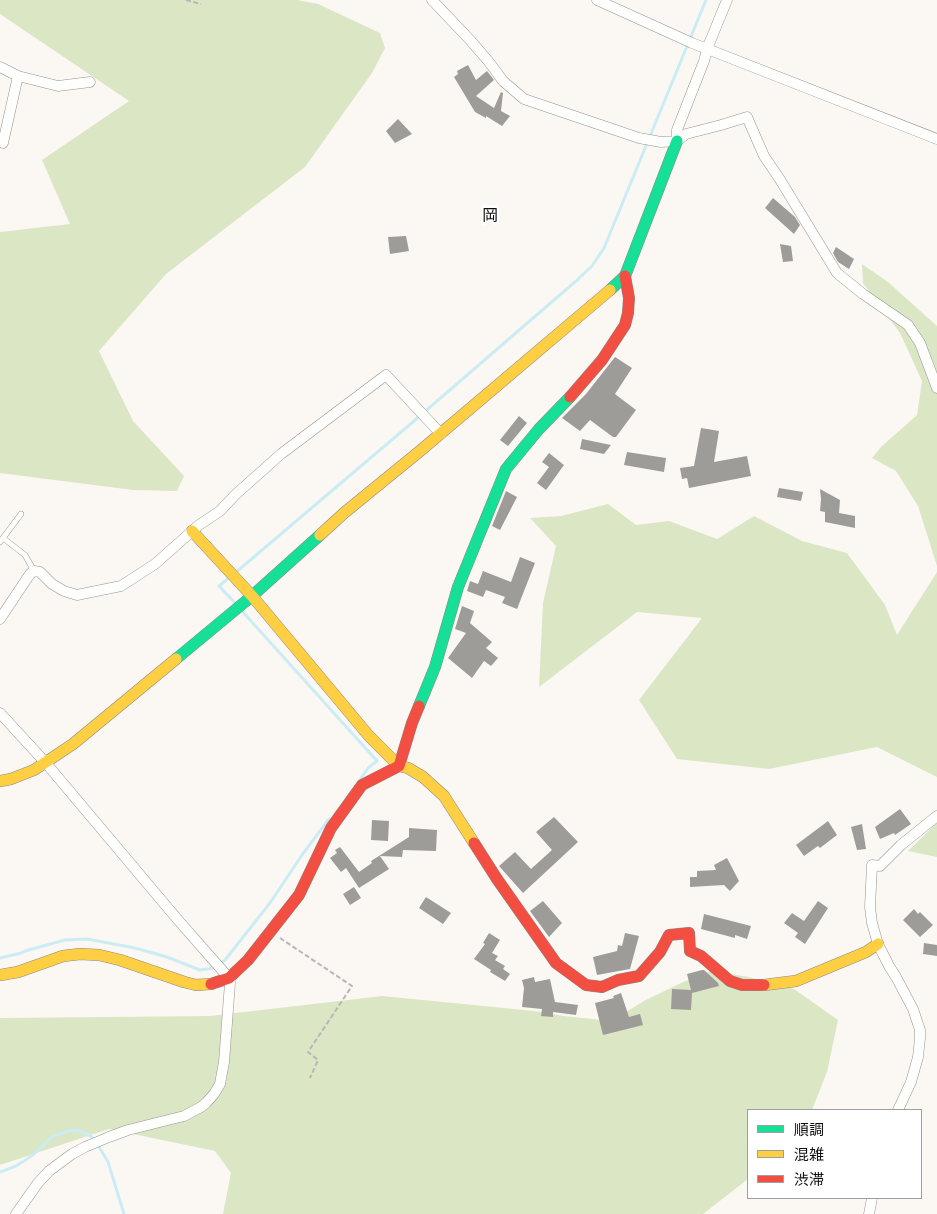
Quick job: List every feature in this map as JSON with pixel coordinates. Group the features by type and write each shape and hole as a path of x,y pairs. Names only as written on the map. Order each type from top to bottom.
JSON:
{"street":[{"path":"432,0 471,41 503,81 524,99 638,138 662,142 677,141 686,134 746,117 764,156 838,273 863,294 908,325 920,344 937,388"},
{"path":"597,0 692,43 937,139"},
{"path":"0,781 34,770 73,744 252,596 344,513 440,434 625,276 677,141 677,130 704,61 707,48 727,0"},
{"path":"0,67 18,76 58,86 90,82"},
{"path":"3,143 18,76"},
{"path":"0,975 18,972 63,956 80,954 99,955 120,960 169,978 207,985 229,978 248,960 299,895 331,828 362,785 399,766 412,723 435,668 458,588 506,469 539,429 596,367 624,324 628,313 629,298 625,276"},
{"path":"0,619 30,574 34,571 40,572 52,584 64,591 77,595 120,586 155,564 192,531 220,511 282,454 386,375 440,434"},
{"path":"192,531 252,596 369,736 399,766 408,768 423,777 444,796 556,963 586,985 602,987 618,980 639,976 660,952 669,934 689,934 690,951 701,956 730,981 742,985 796,981 866,952 878,944"},
{"path":"0,713 45,762 229,978 230,989 224,1062 220,1084 210,1098 201,1107 184,1116 128,1130 72,1154 38,1183 16,1214"},
{"path":"898,1109 911,1082 918,1058 920,1030 913,1009 878,944 870,907 872,865 880,866 901,845 937,816"},
{"path":"869,1214 872,1199"}],"lane":[{"path":"21,514 1,540 24,555 34,571"}],"path":[{"path":"186,0 201,4"},
{"path":"270,932 352,986 308,1052 318,1060 310,1078"}],"green space":[{"path":"0,0 297,0 318,4 380,33 385,48 372,73 305,167 166,274 99,351 133,421 184,476 177,491 133,490 0,473 0,232 70,224 42,160 129,101 0,14"},
{"path":"862,264 888,282 937,326 937,566 918,506 896,471 872,458 881,447 917,415 922,381 900,333 863,283"},
{"path":"608,504 636,525 669,521 717,539 754,516 802,541 847,553 885,605 897,635 937,572 937,777 877,747 769,769 677,759 639,700 702,618 637,612 539,687 543,603 556,546 530,518 561,516"},
{"path":"937,823 937,857 908,851"},
{"path":"710,971 749,977 794,989 838,1020 827,1072 812,1109 747,1109 747,1180 703,1214 223,1214 231,1173 215,1151 109,1129 0,1165 0,1018 210,1016 382,996 534,1011 611,1021 644,1001"}],"building":[{"path":"468,65 476,80 487,71 494,80 476,96 494,108 501,92 503,93 501,111 510,116 502,126 486,116 486,118 475,112 454,77 458,74 457,71"},
{"path":"398,119 412,134 395,143 386,131"},
{"path":"773,198 795,217 800,225 794,234 765,208"},
{"path":"406,236 409,251 390,254 388,237"},
{"path":"780,244 791,246 793,261 783,262"},
{"path":"836,247 854,259 849,269 838,262 833,253"},
{"path":"615,357 632,368 615,394 636,410 616,437 613,437 590,420 580,431 562,418 586,394"},
{"path":"519,416 527,423 508,446 500,440"},
{"path":"701,428 719,431 714,462 747,456 751,476 689,488 687,478 682,479 680,468 694,466"},
{"path":"582,439 611,445 604,454 580,449"},
{"path":"627,452 666,458 664,472 624,465"},
{"path":"549,453 564,465 546,490 537,483 549,467 542,462"},
{"path":"779,488 803,492 801,501 777,497"},
{"path":"820,489 840,500 839,513 855,516 855,528 825,522 825,512 820,511"},
{"path":"506,491 517,497 500,530 492,526"},
{"path":"520,557 535,563 517,609 502,603 505,597 486,590 483,597 467,591 470,581 478,584 483,571 511,582"},
{"path":"462,606 474,611 470,623 492,642 486,648 498,658 491,666 484,661 472,678 448,658 466,633 455,629"},
{"path":"900,809 911,824 895,835 894,833 880,839 875,827"},
{"path":"554,817 578,842 523,893 499,866 515,852 531,869 552,850 536,832"},
{"path":"372,820 389,821 388,841 371,840"},
{"path":"828,821 837,835 820,848 818,846 804,856 796,845"},
{"path":"862,824 866,849 857,850 851,827"},
{"path":"409,828 437,830 436,851 403,850 402,857 380,856 389,869 359,888 346,868 341,872 330,858 337,853 335,850 340,847 359,872 372,863 371,861 409,837"},
{"path":"727,858 739,881 730,891 724,885 690,887 690,877 697,877 697,871 716,870 714,865"},
{"path":"354,887 361,898 350,905 343,894"},
{"path":"426,897 451,913 443,924 419,908"},
{"path":"543,901 562,923 549,937 530,911"},
{"path":"818,901 828,908 805,944 795,937 798,933 784,923 792,913 804,921"},
{"path":"914,909 918,914 920,912 933,925 920,937 903,920"},
{"path":"704,914 751,926 747,939 735,935 735,938 701,929"},
{"path":"489,933 500,940 492,953 498,956 495,960 505,966 503,969 510,974 505,981 474,959 485,944 483,943"},
{"path":"625,933 639,936 630,969 597,975 593,957 617,951 618,945 622,946"},
{"path":"924,943 937,945 937,956 923,954"},
{"path":"702,970 719,986 692,993 691,1010 671,1009 672,989 691,990 687,974"},
{"path":"534,977 535,982 550,979 555,1002 578,1005 576,1015 553,1012 553,1017 541,1016 542,1009 522,1007 524,988 522,980"},
{"path":"621,993 629,1017 640,1014 643,1025 603,1035 595,1003 614,998 613,996"}],"waterway":[{"path":"235,573 592,266 604,248 706,0"},
{"path":"230,577 219,586 236,604"},
{"path":"242,611 377,761 368,768 359,781"},
{"path":"0,958 65,940 87,939 135,948 167,957 200,970 214,968 225,960 270,903 329,819"},
{"path":"0,1172 16,1166 33,1155 52,1137 68,1131 77,1130 91,1136 94,1140"},
{"path":"98,1145 108,1162 124,1214"}],"traffic: fast":[{"path":"610,290 625,276 677,141"},
{"path":"419,706 435,667 458,587 506,469 539,429 570,397"},
{"path":"176,659 252,596 320,535"}],"traffic: slow":[{"path":"320,535 610,290"},
{"path":"192,531 252,596 369,736 399,766 408,768 423,777 444,796 474,843"},
{"path":"0,781 34,770 73,744 176,659"},
{"path":"764,985 796,981 866,952 878,944"},
{"path":"0,975 18,972 63,956 80,954 99,955 120,960 196,985 211,984"}],"traffic: jam":[{"path":"570,397 602,360 625,325 629,298 625,276"},
{"path":"211,984 229,978 248,960 299,895 331,828 362,785 399,766 419,706"},
{"path":"474,843 556,963 586,985 602,987 618,980 639,976 660,952 669,935 689,933 690,951 701,956 730,981 742,985 764,985"}],"district":[{"name":"岡","path":"490,216"}]}
